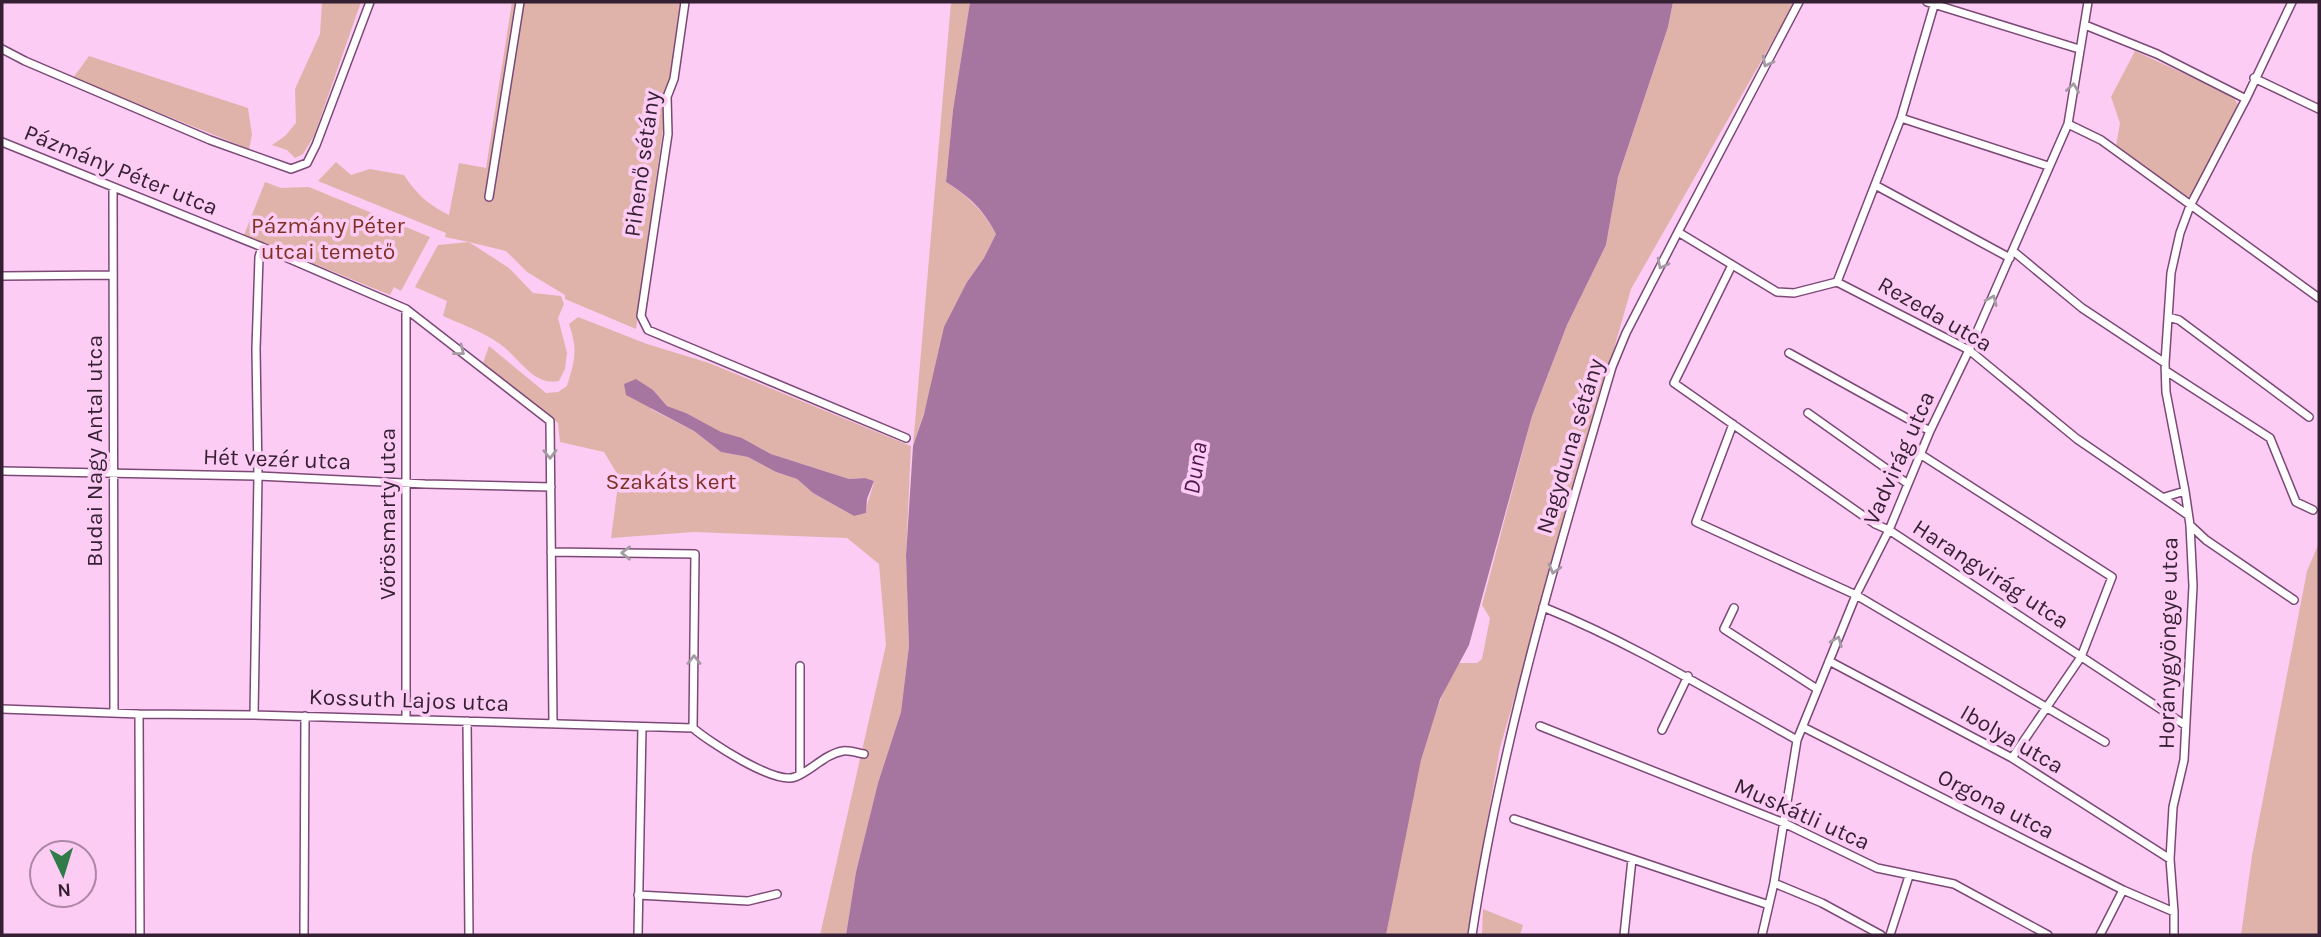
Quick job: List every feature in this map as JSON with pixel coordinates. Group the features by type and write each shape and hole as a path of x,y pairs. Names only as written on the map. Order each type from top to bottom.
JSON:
{"street":[{"path":"2,49 198,135 291,169 307,163 316,145 370,2"},
{"path":"489,197 520,2"},
{"name":"Pihenő sétány","path":"685,2 674,79 667,97 668,134 641,316 648,330 906,438"},
{"name":"Nagyduna sétány","path":"1472,935 1494,813 1530,653 1612,367 1626,333 1799,2"},
{"name":"Vadvirág utca","path":"1762,935 1774,883 1797,740 1856,595 1889,530 1930,431 1969,350 2068,124 2088,2"},
{"name":"Horánygyöngye utca","path":"2174,935 2170,859 2173,807 2184,760 2193,586 2190,525 2171,422 2165,367 2168,292 2174,254 2190,206 2246,99 2292,2"},
{"path":"1678,232 1782,293 1794,293 1837,282 1901,118 1932,3 2079,48"},
{"path":"2085,25 2157,54 2246,99"},
{"path":"2254,78 2319,109"},
{"path":"1901,118 2048,166"},
{"path":"2068,124 2101,140 2319,298"},
{"name":"Pázmány Péter utca","path":"2,142 262,247 406,309 550,421 551,487"},
{"path":"1875,185 2011,255 2165,367 2270,438 2296,502 2313,510"},
{"name":"Budai Nagy Antal utca","path":"113,188 114,713"},
{"path":"254,715 258,476 256,349 259,257 262,247"},
{"name":"Harangvirág utca","path":"1732,265 1674,383 1875,524 1889,530 2185,725"},
{"path":"2,276 113,275"},
{"name":"Rezeda utca","path":"1837,282 1969,350 2077,439 2188,515"},
{"name":"Vörösmarty utca","path":"406,309 406,719"},
{"path":"2168,317 2179,320 2309,417"},
{"path":"1788,353 1930,431"},
{"path":"1808,413 1908,484"},
{"path":"1733,424 1696,522 1856,595 2105,742"},
{"path":"1920,454 2112,577 2081,657 2012,758"},
{"name":"Hét vezér utca","path":"2,471 258,476 551,487"},
{"path":"551,487 553,724"},
{"path":"2165,497 2185,491"},
{"path":"2190,525 2206,540 2294,600"},
{"path":"551,552 695,554 693,728 738,759 784,778 793,778 843,751 864,754"},
{"path":"1543,607 1583,623 1688,677 1797,740"},
{"path":"1734,608 1724,629 1817,689"},
{"name":"Ibolya utca","path":"1829,661 2012,758 2170,859"},
{"path":"800,666 800,774"},
{"path":"1662,730 1688,677"},
{"name":"Kossuth Lajos utca","path":"2,709 693,728"},
{"path":"139,714 140,935"},
{"path":"304,935 305,716"},
{"path":"467,721 469,935"},
{"name":"Muskátli utca","path":"1540,726 1784,823 1877,868 1954,884 2048,935"},
{"path":"638,935 642,727"},
{"name":"Orgona utca","path":"1803,727 2123,890 2174,912"},
{"path":"1514,819 1769,905"},
{"path":"1624,935 1632,859"},
{"path":"1890,935 1909,876"},
{"path":"1774,883 1822,903 1881,935"},
{"path":"2101,935 2123,890"},
{"path":"638,895 748,901 777,894"}],"green space":[{"path":"322,2 361,2 314,136 303,154 295,158 287,150 272,145 285,136 296,123 295,89 320,34"},
{"path":"512,2 680,2 636,329 565,299 565,295 527,272 506,251 445,237 446,233 318,181 336,162 351,175 370,169 404,175 424,198 449,215 459,163 486,168"},
{"path":"951,2 970,2 953,110 946,182 975,205 996,234 984,258 967,282 913,446"},
{"path":"1673,2 1795,2 1631,289 1500,748 1467,935 1386,935 1412,795 1431,725 1458,663 1477,663 1482,659 1490,618 1482,605 1532,416 1567,325 1606,245 1618,177 1668,27"},
{"path":"2135,51 2233,96 2239,107 2196,194 2183,198 2116,146 2120,123 2111,97"},
{"path":"89,56 248,108 252,135 249,149 73,78"},
{"name":"Pázmány Péter utcai temető","path":"265,182 281,188 309,187 430,237 401,291 394,287 390,295 244,235"},
{"path":"469,242 509,268 533,293 561,296 564,304 558,318 567,353 565,369 559,381 541,379 497,342 443,316 447,301 415,287 438,245"},
{"name":"Szakáts kert","path":"578,317 647,344 709,363 911,446 906,556 909,646 901,712 878,783 856,872 846,935 820,935 886,645 879,564 847,538 694,532 611,538 619,477 604,452 560,442 558,423 483,363 489,346 546,393 558,392 567,386 574,362 574,341 569,324","holes":["653,390 667,406 686,413 721,433 742,438 771,454 849,479 865,478 874,481 866,513 854,516 813,493 797,479 776,472 748,457 721,452 694,431 651,409"]},
{"path":"2319,543 2319,935 2241,935 2252,856 2307,571"},
{"path":"1483,909 1523,925 1520,935 1482,935"}],"water":[{"name":"Duna","path":"970,2 1673,2 1668,27 1618,177 1606,245 1567,325 1532,416 1469,645 1440,699 1421,760 1386,935 846,935 856,872 878,783 901,712 909,646 906,556 913,446 924,414 944,327 996,234 975,204 946,182 953,110"},
{"path":"636,379 653,390 667,406 721,432 742,438 771,454 849,479 865,478 874,481 867,499 866,513 854,516 813,493 797,479 776,472 748,457 721,452 694,431 626,395 624,384"}]}
